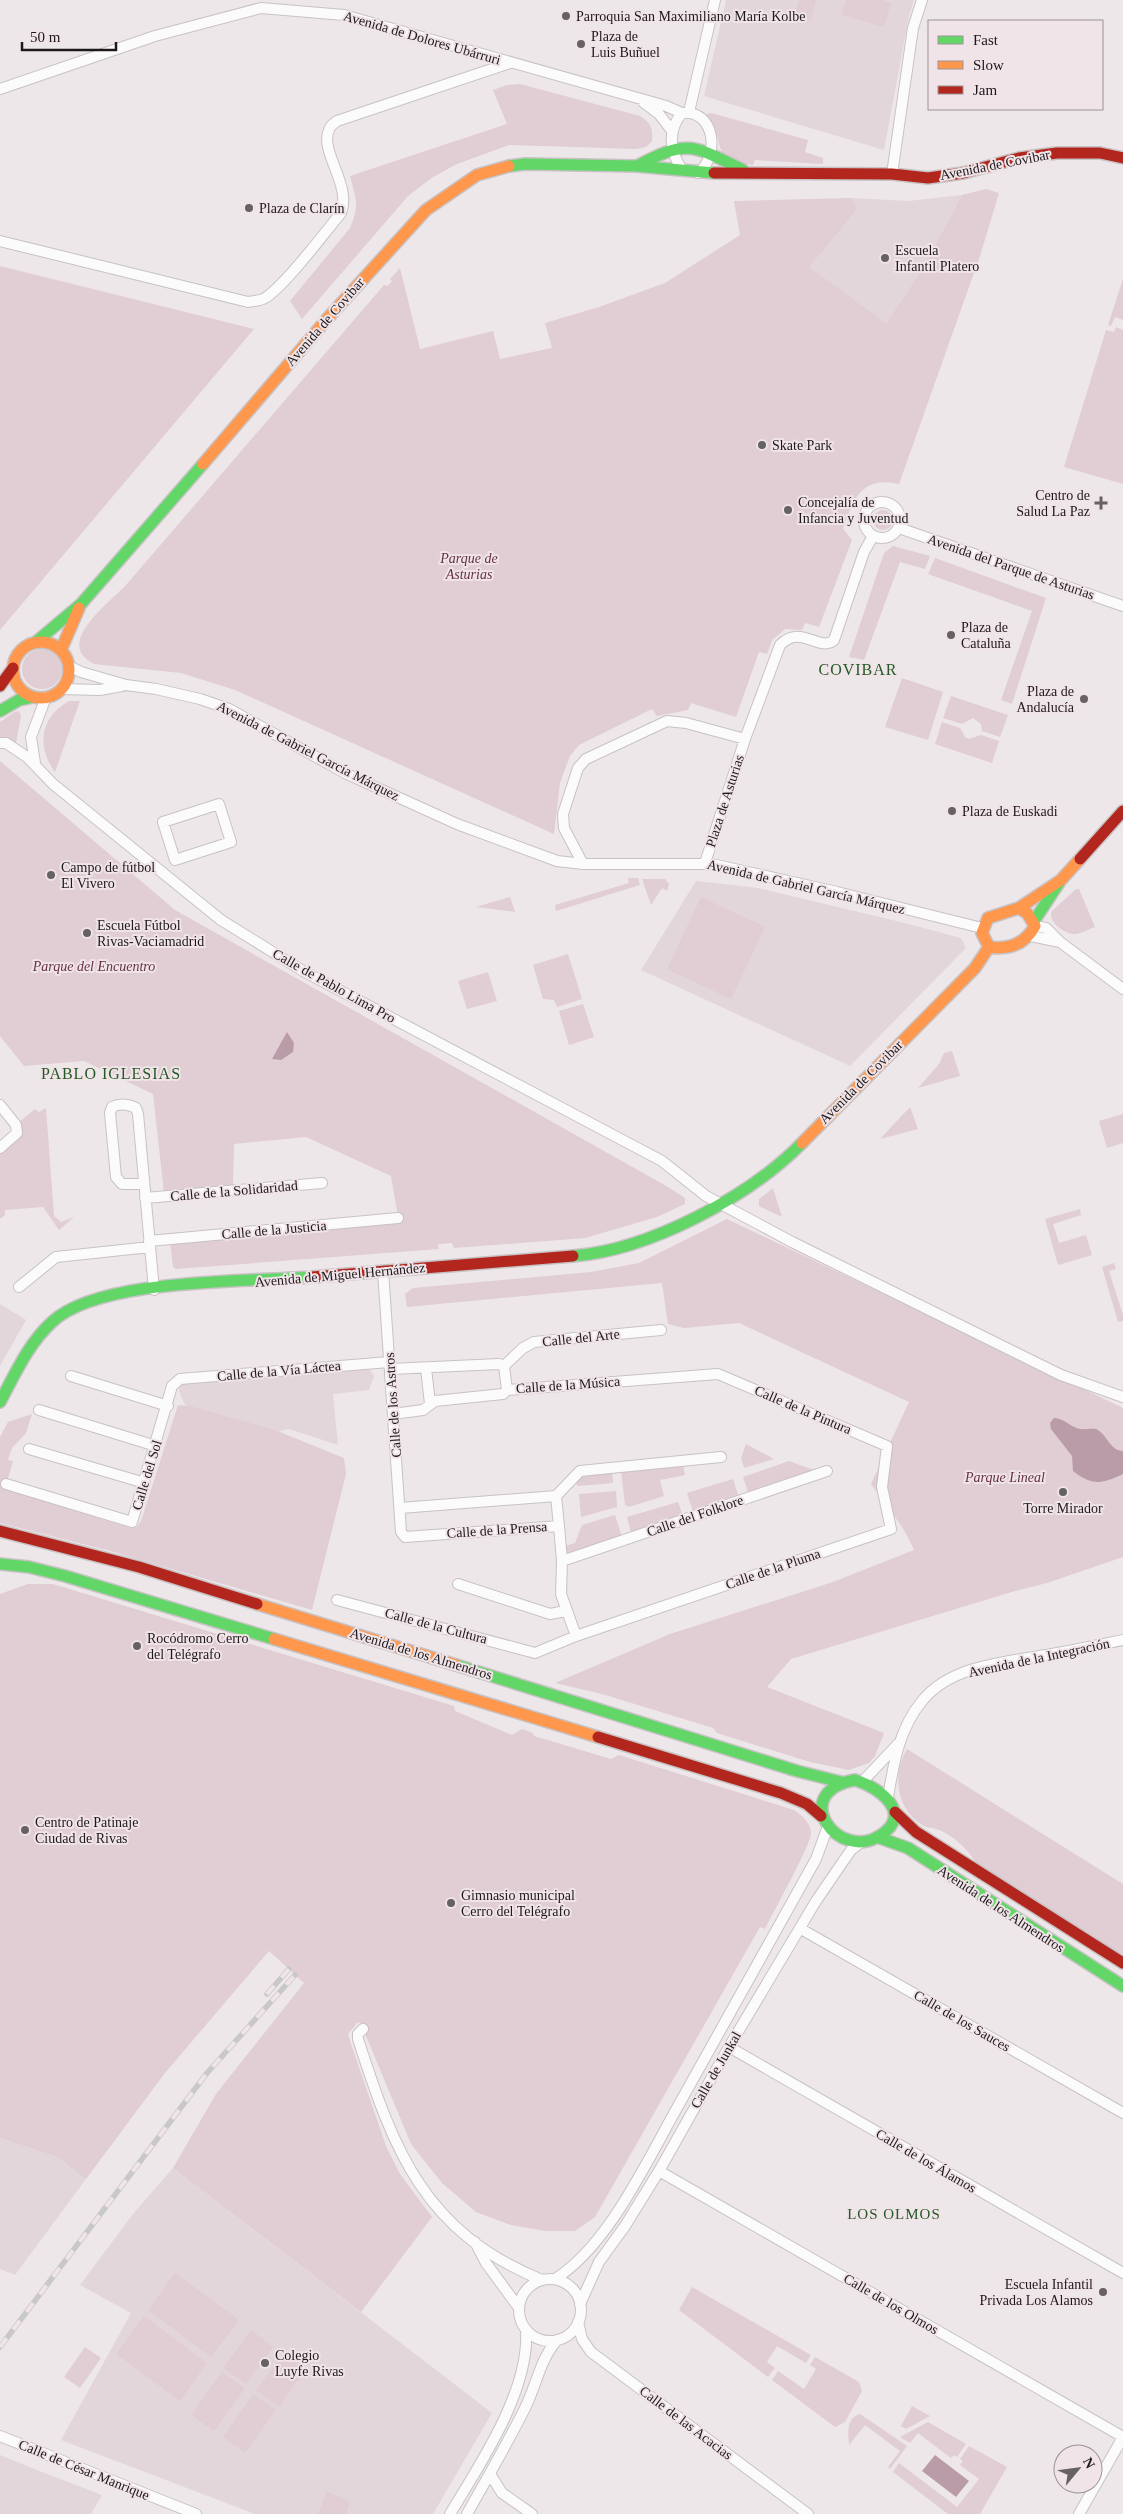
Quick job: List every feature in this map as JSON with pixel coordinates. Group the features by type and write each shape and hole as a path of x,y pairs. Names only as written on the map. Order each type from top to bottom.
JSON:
{"street":[{"path":"682,170 673,151 672,131 674,122 686,113 715,0"},
{"path":"892,174 912,28 922,0"},
{"name":"Avenida de Dolores Ubárruri","path":"0,89 155,36 262,8 344,15 686,113"},
{"path":"0,240 248,302 263,299 279,286 341,213 344,204 344,194 327,140 329,129 337,121 510,63"},
{"name":"Avenida de Dolores Ubárruri","path":"640,100 659,114 672,131"},
{"path":"686,113 699,117 706,125 712,143 706,167 698,172"},
{"name":"Avenida de Covibar","path":"636,166 673,151 690,147 711,153 748,172"},
{"name":"Avenida de Covibar","path":"36,642 81,604 327,319 426,210 455,188 477,175 501,167 525,164 636,166 698,172 892,174 928,178 964,173 1019,158 1057,153 1100,153 1123,158"},
{"path":"882,502 893,506 900,516 899,528 895,533 885,538 873,536 865,527 864,515 876,503 882,502"},
{"name":"Avenida del Parque de Asturias","path":"899,528 1123,606"},
{"path":"583,864 564,828 563,814 578,768 586,759 667,721 686,723 745,739 780,645 788,637 799,636 825,644 834,640 864,552 873,536"},
{"name":"Avenida de Covibar","path":"61,650 81,604"},
{"path":"0,686 13,668 20,651 36,642 45,642 61,650 69,666 66,682 62,689 46,697 33,696 19,700 0,711"},
{"name":"Avenida de Gabriel García Márquez","path":"69,666 81,672 126,685 182,695 229,709 347,774 449,820 557,860 583,864 705,863 784,879 982,928"},
{"path":"13,668 18,686 33,696"},
{"name":"Avenida de Gabriel García Márquez","path":"62,689 100,690 126,685"},
{"path":"35,764 31,737 46,697"},
{"name":"Plaza de Asturias","path":"705,863 745,739"},
{"path":"0,742 18,750 35,764"},
{"name":"Calle de Pablo Lima Pro","path":"35,764 53,784 221,920 303,971 508,1082 662,1161 698,1190 720,1204 1061,1375 1123,1397"},
{"path":"219,804 231,842 176,860 164,822 219,804"},
{"path":"1061,880 1019,908 993,915 982,928 983,938 989,947 1000,949 1022,943 1061,880 1123,811"},
{"path":"1019,908 1033,928 1060,942 1123,989"},
{"name":"Avenida de Covibar","path":"720,1204 748,1189 789,1156 974,968 989,947"},
{"path":"144,1184 122,1184 116,1177 110,1113 112,1107 117,1104 130,1105 136,1108 138,1114 154,1290"},
{"path":"0,1105 16,1125 17,1133 14,1138 0,1148"},
{"name":"Calle de la Solidaridad","path":"145,1198 322,1183"},
{"name":"Avenida de Miguel Hernández","path":"0,1402 38,1338 48,1325 62,1313 102,1297 154,1290 589,1255 630,1246 657,1236 720,1204"},
{"name":"Calle de la Justicia","path":"19,1287 56,1257 150,1244 398,1218"},
{"name":"Calle de los Astros","path":"383,1271 401,1532 405,1537"},
{"name":"Calle del Arte","path":"504,1366 523,1348 534,1342 661,1330"},
{"path":"389,1366 426,1368 499,1364 504,1366 507,1390"},
{"name":"Calle de la Vía Láctea","path":"172,1386 180,1379 389,1366"},
{"path":"426,1368 430,1404"},
{"name":"Calle de la Música","path":"393,1414 423,1410 436,1401 503,1394 507,1390 718,1374"},
{"name":"Calle de la Pintura","path":"718,1374 888,1446"},
{"path":"71,1376 168,1406"},
{"name":"Calle del Sol","path":"6,1484 129,1522 134,1520 168,1406 172,1386"},
{"path":"39,1410 156,1446"},
{"name":"Calle de la Pluma","path":"576,1636 891,1529 882,1486 888,1446"},
{"path":"29,1449 145,1483"},
{"path":"556,1496 580,1471 721,1457"},
{"name":"Calle del Folklore","path":"562,1561 827,1471"},
{"name":"Calle de la Prensa","path":"400,1508 556,1496 559,1526 405,1537"},
{"path":"559,1526 562,1561 561,1594 576,1636"},
{"name":"Avenida de los Almendros","path":"0,1531 138,1567 797,1771 841,1782"},
{"name":"Avenida de los Almendros","path":"0,1564 29,1566 65,1576 753,1784 792,1797 813,1807 821,1816"},
{"path":"458,1584 550,1614 566,1611"},
{"name":"Calle de la Cultura","path":"338,1600 535,1653 576,1636"},
{"name":"Avenida de la Integración","path":"888,1797 898,1743 906,1725 922,1700 950,1678 986,1666 1123,1640"},
{"name":"Avenida de la Integración","path":"863,1782 898,1743"},
{"path":"841,1782 863,1782 880,1789 888,1797 894,1812 889,1826 877,1837 860,1843 835,1835 828,1829 821,1816 824,1796 833,1785 841,1782"},
{"name":"Avenida de los Almendros","path":"894,1812 916,1832 1123,1963"},
{"name":"Calle de Junkal","path":"555,2279 565,2273 588,2249 631,2189 816,1859 828,1829"},
{"name":"Avenida de los Almendros","path":"877,1837 908,1848 1123,1986"},
{"name":"Calle de Junkal","path":"580,2304 600,2262 659,2171 729,2047 800,1929 836,1871 851,1850 860,1843"},
{"name":"Calle de los Sauces","path":"800,1929 1123,2113"},
{"path":"363,2029 358,2039 380,2108 398,2149 423,2191 445,2218 475,2242 517,2270 542,2280 555,2279 568,2285 580,2304 578,2322 570,2334 557,2340 544,2358 529,2400 467,2514"},
{"name":"Calle de los Álamos","path":"729,2047 1123,2274"},
{"name":"Calle de los Olmos","path":"659,2171 1123,2437"},
{"path":"475,2242 486,2263 519,2308"},
{"path":"542,2280 526,2290 519,2308 519,2316 526,2330 537,2338 557,2340"},
{"name":"Calle de las Acacias","path":"578,2322 582,2338 591,2352 808,2514"},
{"path":"450,2514 500,2425 513,2396 525,2352 526,2330"},
{"name":"Calle de César Manrique","path":"0,2436 192,2513"},
{"path":"1079,2514 1123,2437"},
{"path":"490,2474 502,2493 532,2514"}],"shaded area":[{"path":"726,0 914,0 909,16 884,150 704,96"},
{"path":"962,195 921,271 886,323 808,267 858,208 851,198 908,201"},
{"path":"696,881 758,888 901,922 961,938 966,948 850,1066 641,970"},
{"path":"287,1032 294,1043 293,1052 281,1060 272,1059"},
{"path":"0,1304 26,1320 0,1366"},
{"path":"368,1367 374,1376 369,1390 333,1394 338,1445 289,1429 274,1433 190,1408 184,1403 179,1391 180,1385 184,1383"},
{"path":"1054,1418 1061,1419 1080,1429 1096,1429 1100,1431 1115,1448 1123,1451 1123,1474 1109,1480 1097,1482 1086,1479 1073,1471 1072,1456 1051,1429 1050,1423"},
{"path":"0,2138 57,2157 86,2179 15,2275 0,2269"},
{"name":"Colegio Luyfe Rivas","path":"173,2168 492,2413 433,2514 255,2514 61,2440 131,2313 80,2285 133,2214"},
{"path":"0,2455 102,2495 91,2514 0,2514"},
{"path":"935,2455 969,2481 956,2497 922,2471"}],"green space":[{"path":"799,0 816,0 811,20 795,16"},
{"path":"846,0 882,0 891,3 884,27 841,15"},
{"path":"520,84 640,116 650,126 652,141 646,147 636,149 509,145 457,164 433,177 408,196 302,319 290,301 350,228 356,202 350,176 507,124 493,90 507,85"},
{"path":"711,113 808,140 805,152 823,158 823,164 755,160 753,165 738,162 723,153 712,124 705,115"},
{"name":"Parque de Asturias","path":"986,189 999,193 980,256 899,484 876,483 860,492 855,500 843,529 852,540 819,627 805,623 802,630 785,629 772,640 767,654 759,652 736,717 691,703 688,710 657,716 652,709 579,745 570,756 560,783 554,834 235,690 181,673 94,664 83,656 79,646 88,624 126,585 384,285 388,286 392,281 390,279 400,268 420,349 493,331 500,359 552,348 545,323 599,307 665,283 740,235 734,201 851,198 858,208 809,267 886,323 921,271 962,195"},
{"path":"0,266 254,329 0,630"},
{"path":"1123,279 1123,320 1115,317 1111,326 1108,325"},
{"path":"1116,327 1123,330 1123,484 1064,467 1106,330 1114,332"},
{"path":"883,510 890,513 893,520 890,527 883,530 876,527 873,520 876,513"},
{"path":"893,546 930,556 925,569 900,562 864,660 849,657 884,553"},
{"path":"935,558 1046,598 1012,704 1001,700 1032,611 928,574"},
{"path":"46,649 53,652 59,658 62,669 61,677 53,686 46,689 38,689 31,686 23,677 22,665 25,658 34,650"},
{"path":"902,678 943,692 928,740 885,727"},
{"path":"951,696 1008,715 1000,737 982,731 981,724 973,718 962,724 943,718"},
{"path":"69,701 80,701 55,772 45,753 44,733 52,715"},
{"path":"19,711 21,716 16,743 0,738 0,722 14,712"},
{"path":"942,722 960,728 965,737 969,739 981,735 999,741 992,763 935,744"},
{"name":"Parque del Encuentro","path":"0,761 175,910 668,1187 685,1198 685,1204 657,1217 585,1238 454,1248 452,1243 438,1244 439,1249 176,1269 173,1267 170,1241 399,1222 391,1176 306,1137 234,1144 233,1185 164,1193 153,1094 84,1061 24,1066 0,1036"},
{"path":"628,878 638,878 640,885 556,911 555,905 629,883"},
{"path":"642,879 665,879 669,884 667,891 662,888 651,905"},
{"path":"1076,889 1079,889 1095,927 1081,933 1072,934 1059,928 1053,921 1051,912"},
{"path":"510,897 515,912 476,907"},
{"path":"701,897 765,927 731,999 667,969"},
{"path":"568,954 582,999 557,1007 554,1000 543,999 533,965"},
{"path":"488,972 497,1001 467,1009 458,981"},
{"path":"583,1004 594,1037 569,1045 559,1011"},
{"path":"952,1051 960,1076 918,1088 939,1064 944,1053"},
{"path":"910,1107 918,1129 880,1139"},
{"path":"46,1108 54,1216 61,1222 74,1217 59,1230 43,1207 5,1210 5,1215 0,1219 0,1153 16,1140 19,1122 35,1109 39,1112"},
{"path":"1123,1114 1123,1143 1107,1148 1099,1121"},
{"path":"773,1188 782,1217 759,1206 759,1199"},
{"path":"1080,1209 1081,1215 1053,1224 1059,1243 1086,1235 1092,1255 1058,1265 1045,1219"},
{"name":"Parque Lineal","path":"727,1219 1123,1408 1123,1557 1047,1583 791,1659 767,1687 884,1733 875,1756 869,1763 849,1770 810,1762 717,1733 713,1728 602,1694 555,1683 670,1634 833,1582 914,1550 900,1524 871,1484 909,1402 739,1323 684,1328 668,1324 662,1283 407,1307 405,1294 413,1288 591,1272 639,1263"},
{"path":"1114,1263 1116,1269 1109,1271 1123,1315 1123,1321 1118,1322 1102,1267"},
{"path":"178,1405 190,1406 275,1430 344,1458 346,1474 312,1610 110,1551 0,1523 0,1437 8,1422 32,1414 26,1433 12,1448 8,1460 13,1461 5,1489 130,1528 137,1527 141,1521"},
{"path":"746,1444 774,1459 744,1468 741,1458"},
{"path":"789,1461 819,1472 749,1495 743,1477"},
{"path":"683,1463 685,1475 660,1480 664,1496 629,1507 625,1505 621,1470"},
{"path":"612,1471 613,1483 578,1486 573,1481 582,1473"},
{"path":"733,1479 739,1498 693,1512 687,1493"},
{"path":"616,1491 617,1507 581,1517 579,1494"},
{"path":"678,1502 683,1516 631,1533 627,1517"},
{"path":"615,1515 622,1537 568,1554 565,1546 575,1543 582,1525"},
{"path":"28,1584 53,1584 454,1706 455,1711 512,1735 522,1729 533,1733 534,1736 611,1759 619,1755 794,1810 806,1820 811,1830 809,1841 765,1929 760,1927 595,2217 575,2231 545,2231 511,2225 476,2212 442,2183 411,2144 361,2024 358,2022 348,2034 386,2146 400,2174 432,2217 361,2312 173,2168 216,2094 304,1983 269,1951 165,2073 86,2179 57,2157 0,2138 0,1594"},
{"path":"907,1749 1123,1884 1123,1955 977,1864 965,1848 942,1831 924,1826 913,1818 902,1800 898,1780 899,1769"},
{"path":"175,2273 239,2320 211,2357 148,2310"},
{"path":"692,2287 811,2355 806,2363 777,2346 767,2362 775,2368 768,2377 679,2310"},
{"path":"144,2316 207,2363 180,2401 116,2354"},
{"path":"251,2330 273,2347 246,2384 223,2368"},
{"path":"85,2347 101,2358 80,2388 64,2377"},
{"path":"284,2353 306,2369 279,2407 256,2390"},
{"path":"815,2357 859,2382 862,2391 845,2422 835,2427 772,2380 778,2371 804,2389 816,2369 810,2365"},
{"path":"222,2372 245,2388 214,2431 191,2415"},
{"path":"253,2394 276,2410 245,2453 223,2437"},
{"path":"912,2406 930,2416 906,2429 901,2426"},
{"path":"860,2414 907,2446 890,2469 888,2467 900,2451 865,2425 849,2445 848,2431 850,2422 855,2416"},
{"path":"928,2422 966,2444 957,2457 954,2455 951,2458 918,2433 910,2443 900,2437"},
{"path":"969,2446 1007,2467 980,2514 948,2514 893,2472 899,2463 957,2507 979,2479 960,2465 963,2461 960,2459"},
{"path":"327,2491 350,2502 346,2514 318,2514"}],"railway":[{"path":"267,1994 289,1969"},
{"path":"0,2347 207,2073 295,1975"}],"traffic: fast":[{"path":"637,166 669,151 691,148 713,155 743,170"},
{"path":"509,166 525,164 636,166 714,173"},
{"path":"36,642 81,604 203,464"},
{"path":"0,711 19,700 33,697"},
{"path":"1034,921 1059,883"},
{"path":"573,1256 602,1252 633,1243 665,1232 696,1218 755,1183 802,1143"},
{"path":"0,1402 23,1360 43,1331 52,1322 74,1308 103,1297 175,1285 312,1277"},
{"path":"0,1564 29,1567 65,1576 274,1639"},
{"path":"456,1665 797,1771 841,1782"},
{"path":"855,1780 874,1788 889,1802 894,1810 894,1818 890,1827 881,1835 865,1841 849,1840 836,1834 826,1823 822,1810 824,1798 835,1787 855,1780"},
{"path":"877,1837 908,1848 1123,1986"}],"traffic: slow":[{"path":"203,464 327,319 426,210 477,175 509,166"},
{"path":"61,650 79,608"},
{"path":"41,642 52,644 61,650 67,659 69,670 67,681 61,690 52,696 41,698 30,696 21,690 15,681 13,670 15,659 21,650 30,644 41,642"},
{"path":"1019,908 1027,913 1035,926 1031,932 1016,944 1003,948 989,947 982,933 988,918 1019,908 1061,880 1080,859"},
{"path":"802,1143 975,968 989,947"},
{"path":"257,1604 456,1665"},
{"path":"274,1639 598,1737"}],"traffic: jam":[{"path":"714,173 892,174 928,178 963,173 1019,158 1057,153 1100,153 1123,158"},
{"path":"0,686 13,668"},
{"path":"1080,859 1123,811"},
{"path":"312,1277 573,1256"},
{"path":"0,1531 139,1567 257,1604"},
{"path":"598,1737 781,1793 807,1804 821,1816"},
{"path":"895,1812 916,1832 1123,1963"}],"place":[{"name":"Parroquia San Maximiliano María Kolbe","path":"566,16"},
{"name":"Plaza de Luis Buñuel","path":"581,44"},
{"name":"Plaza de Clarín","path":"249,208"},
{"name":"Escuela Infantil Platero","path":"885,258"},
{"name":"Skate Park","path":"762,445"},
{"name":"Centro de Salud La Paz","path":"1101,503"},
{"name":"Concejalía de Infancia y Juventud","path":"788,510"},
{"name":"Plaza de Cataluña","path":"951,635"},
{"name":"Plaza de Andalucía","path":"1084,699"},
{"name":"Plaza de Euskadi","path":"952,811"},
{"name":"Campo de fútbol El Vivero","path":"51,875"},
{"name":"Escuela Fútbol Rivas-Vaciamadrid","path":"87,933"},
{"name":"Torre Mirador","path":"1063,1492"},
{"name":"Rocódromo Cerro del Telégrafo","path":"137,1646"},
{"name":"Centro de Patinaje Ciudad de Rivas","path":"25,1830"},
{"name":"Gimnasio municipal Cerro del Telégrafo","path":"451,1903"},
{"name":"Escuela Infantil Privada Los Alamos","path":"1103,2292"},
{"name":"Colegio Luyfe Rivas","path":"265,2363"}],"district":[{"name":"COVIBAR","path":"858,669"},
{"name":"PABLO IGLESIAS","path":"111,1073"},
{"name":"LOS OLMOS","path":"894,2214"}]}
